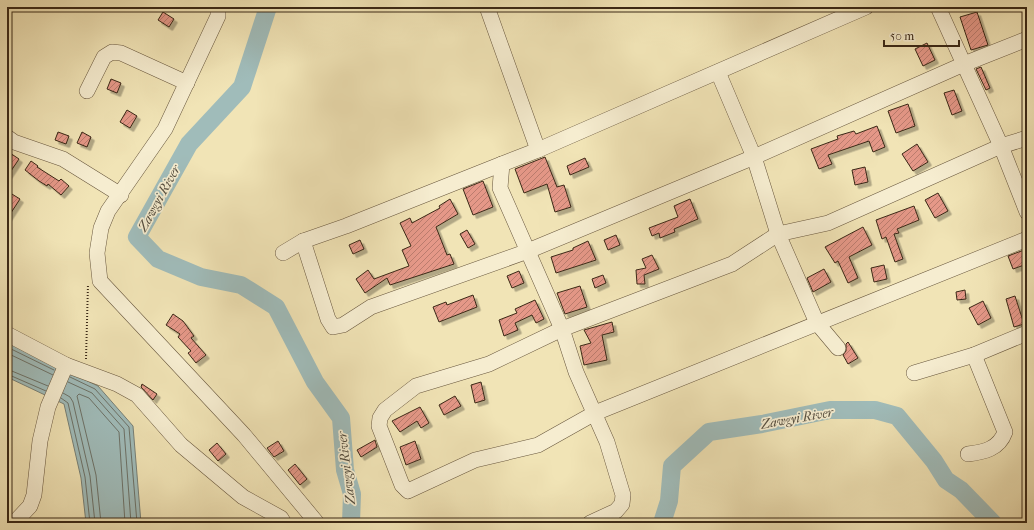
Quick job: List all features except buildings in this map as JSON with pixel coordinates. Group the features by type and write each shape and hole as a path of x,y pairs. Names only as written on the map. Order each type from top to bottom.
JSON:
{"street":[{"path":"218,7 218,16 165,129 121,195 108,211 101,228 97,253 100,282 244,435 317,523"},
{"path":"487,7 538,150"},
{"path":"283,253 303,241 346,226 538,150 866,7"},
{"path":"938,7 1001,146 1027,212"},
{"path":"303,241 328,319 333,327 336,328 343,326 371,307 528,251 754,157 964,64 1027,39"},
{"path":"87,91 104,57 112,52 121,53 187,83"},
{"path":"718,72 754,157 778,234 817,324 838,348"},
{"path":"7,137 14,142 63,159 121,195"},
{"path":"1027,138 1001,146 828,223 778,234 732,264 562,329 489,364 416,386 385,410 380,418 379,426 402,485 408,491 475,460 538,445 595,413 1027,239"},
{"path":"502,164 500,188 562,329 576,372 607,442 623,494 622,504 616,511 590,523"},
{"path":"914,373 974,355 1027,333"},
{"path":"7,334 65,367 117,384 137,395 181,445 243,497 281,518 284,523"},
{"path":"968,454 983,453 997,446 1003,438 1004,432 974,355"},
{"path":"14,523 30,506 34,495 40,441 50,400 65,367"}],"water":[{"path":"7,342 98,386 133,426 141,523 86,523 81,478 64,404 7,377"}],"waterway":[{"name":"Zawgyi River","path":"268,7 242,87 189,144 137,237 158,259 201,277 241,285 276,307 315,382 341,418 345,470 352,494 351,523"},
{"name":"Zawgyi River","path":"662,523 669,501 672,466 709,432 762,424 830,410 875,410 897,416 934,461 946,480 961,490 993,523"}]}
